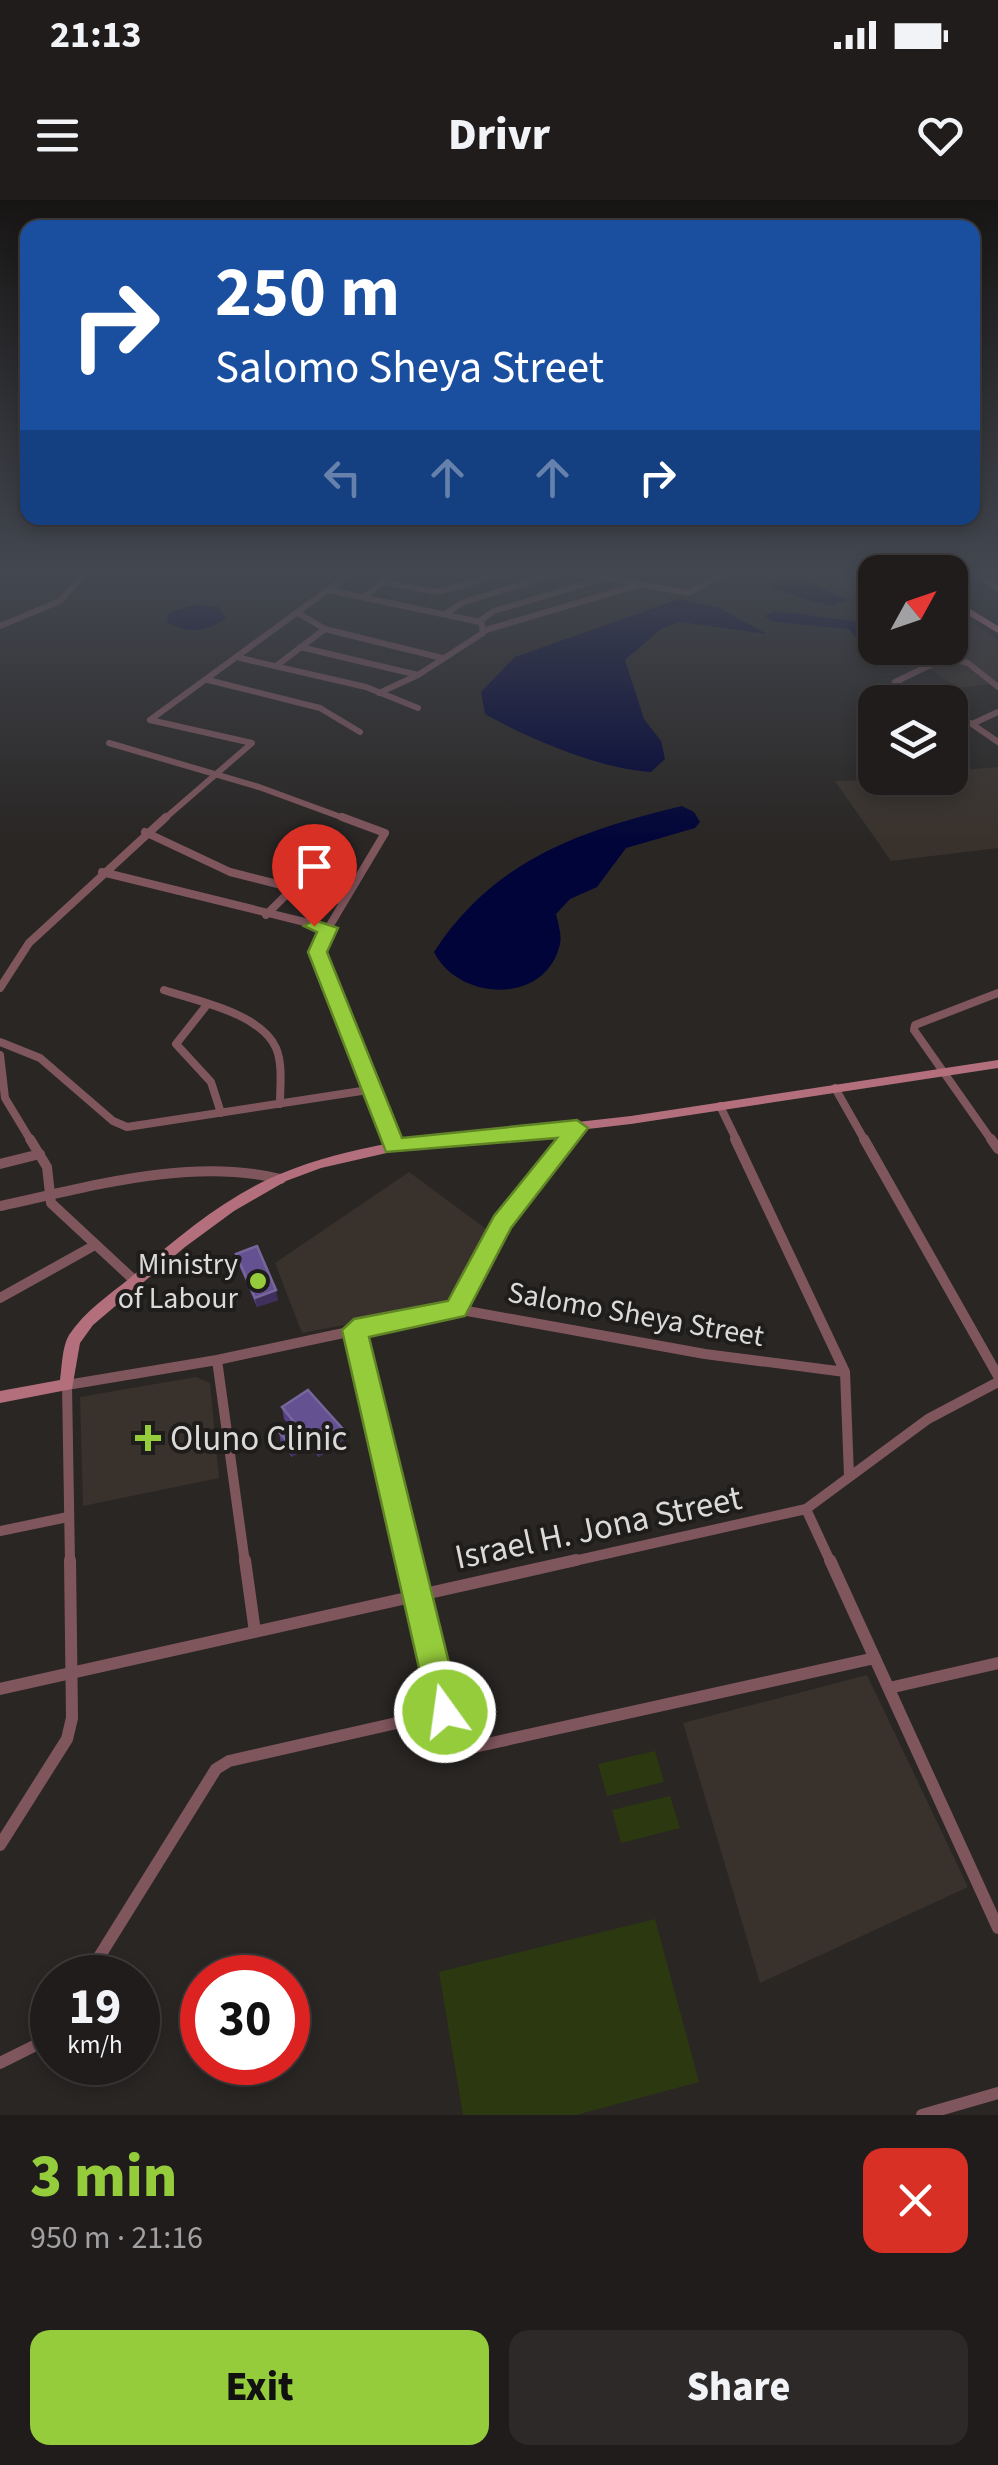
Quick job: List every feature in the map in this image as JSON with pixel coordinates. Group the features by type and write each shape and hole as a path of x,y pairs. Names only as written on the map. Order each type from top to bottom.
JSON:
{"street":[{"path":"0,988 29,943 145,832 218,774 251,742 150,720 234,662"},
{"path":"260,662 379,693 418,708"},
{"path":"276,666 281,662"},
{"path":"365,662 418,675"},
{"path":"379,693 436,662"},
{"path":"900,685 895,682 938,662"},
{"path":"965,662 998,687"},
{"path":"208,680 320,708 360,732"},
{"path":"972,724 998,712"},
{"path":"968,722 998,742"},
{"path":"109,743 218,774 384,832 341,900 317,952 368,1090 394,1146"},
{"path":"145,832 230,872 341,900"},
{"path":"102,872 329,928"},
{"path":"266,915 292,889"},
{"path":"164,990 256,1027 271,1039 278,1052 280,1104"},
{"path":"998,993 915,1025 916,1036 947,1072 998,1150"},
{"path":"206,1006 176,1044 211,1082 221,1114"},
{"path":"0,1042 40,1058 119,1126 368,1090"},
{"path":"0,1055 6,1098 49,1172 49,1196 56,1210 135,1282"},
{"path":"0,1845 67,1739 72,1718 67,1385 78,1332 135,1282 225,1212 281,1179 356,1154 394,1146 577,1128 998,1064"},
{"path":"835,1088 998,1379"},
{"path":"720,1106 845,1372 849,1476"},
{"path":"456,1309 502,1222 577,1128"},
{"path":"0,1164 40,1154"},
{"path":"0,1206 238,1169 259,1170 281,1179"},
{"path":"0,1298 95,1245"},
{"name":"Salomo Sheya Street","path":"67,1385 217,1360 456,1309 690,1352 845,1372"},
{"path":"354,1330 415,1595 445,1712 457,1738 474,1747 874,1658"},
{"path":"217,1360 256,1632"},
{"name":"Israel H. Jona Street","path":"0,1688 806,1509 928,1419 998,1379"},
{"path":"0,1397 67,1385"},
{"path":"806,1509 998,1928"},
{"path":"0,1531 68,1517"},
{"path":"889,1688 998,1663"},
{"path":"100,1955 216,1768 228,1761 445,1712"},
{"path":"0,2064 30,2048"},
{"path":"922,2115 998,2093"}],"shaded area":[{"path":"510,662 626,662 644,719 661,741 665,759 651,772 565,751 485,714 481,692"},
{"path":"998,662 998,683 954,685 925,665"},
{"path":"998,767 998,848 891,861 835,781 858,780 858,795 968,795 968,770"},
{"path":"682,806 694,812 700,822 695,828 626,848 597,887 570,899 556,914 560,944 552,964 538,978 520,987 501,990 481,987 462,980 434,952 484,894 542,854 608,826"},
{"path":"409,1172 489,1231 443,1306 302,1333 275,1263"},
{"name":"Oluno Clinic","path":"196,1377 210,1383 219,1478 83,1506 80,1397"},
{"path":"867,1675 968,1887 760,1983 683,1723"}],"green space":[{"path":"655,1751 664,1782 607,1796 598,1764"},
{"path":"670,1796 680,1828 621,1843 612,1810"},
{"path":"655,1919 699,2082 576,2115 463,2115 439,1972"}],"building":[{"name":"Ministry of Labour","path":"257,1246 276,1290 255,1298 236,1254"},
{"path":"308,1390 342,1428 317,1445 307,1434 290,1445 279,1432 294,1422 282,1407"}],"place":[{"name":"Ministry of Labour","path":"258,1281"},
{"name":"Oluno Clinic","path":"148,1438"}],"route":[{"path":"314,926 329,928 319,941 317,952 368,1090 394,1146 577,1128 502,1222 456,1309 354,1330 445,1712"}]}
